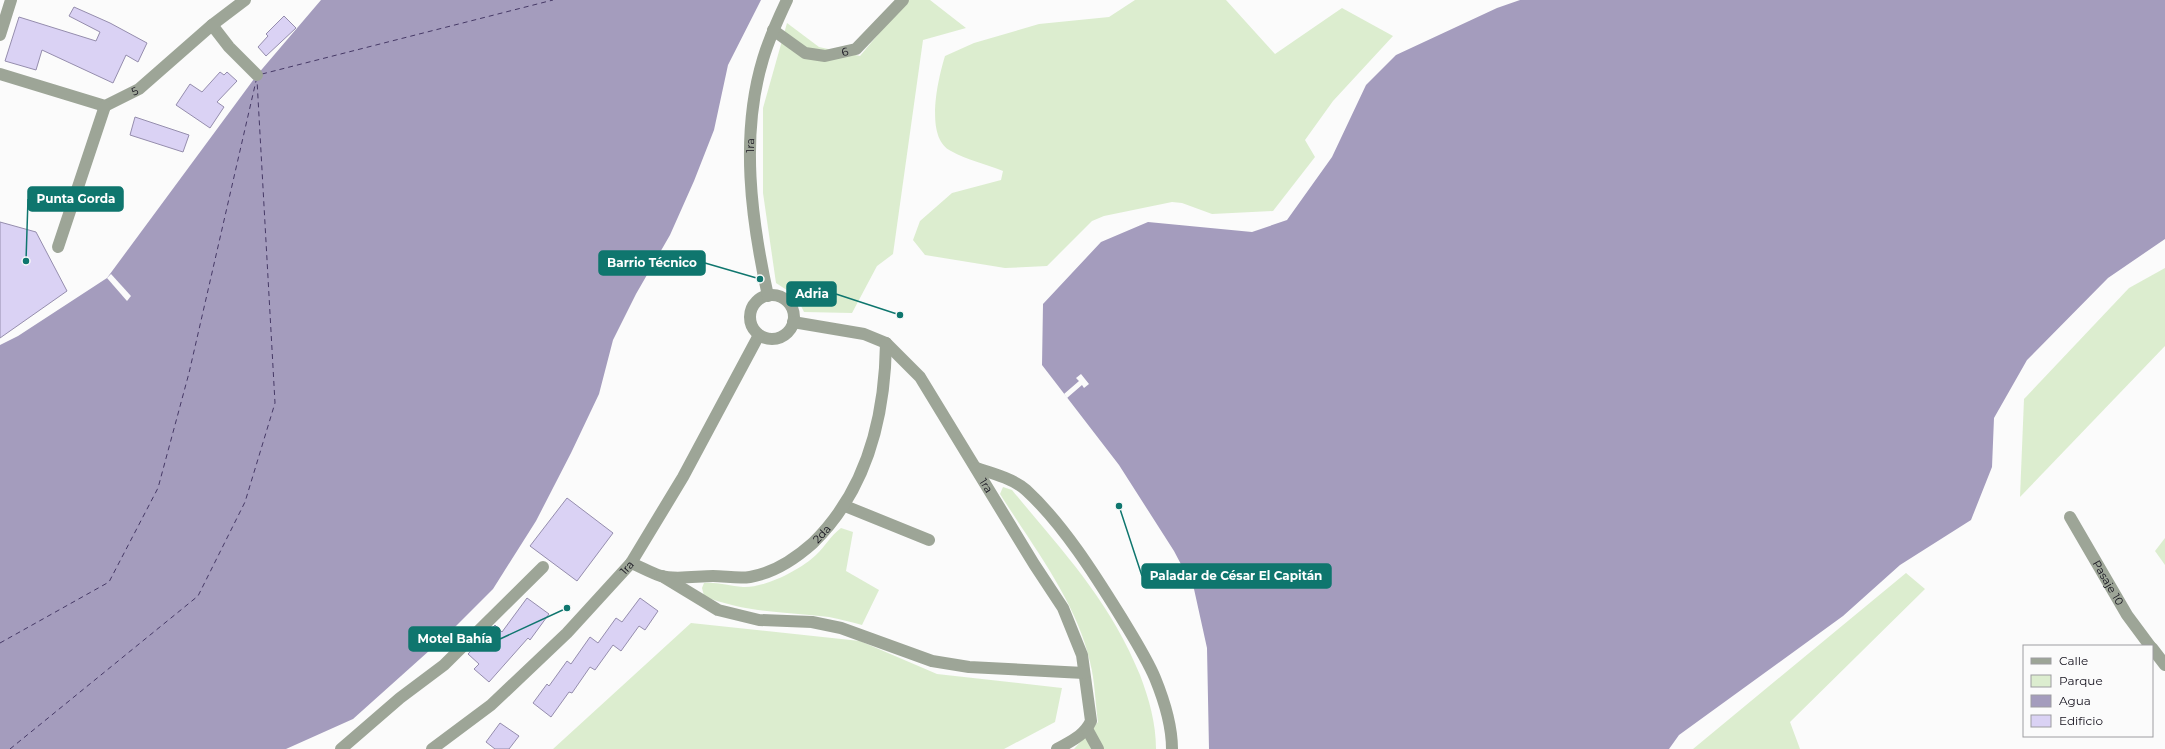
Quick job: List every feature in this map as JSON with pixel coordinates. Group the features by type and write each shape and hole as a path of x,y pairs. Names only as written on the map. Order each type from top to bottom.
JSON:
{"street":[{"path":"0,35 11,0"},
{"name":"5","path":"105,106 139,89 212,25 245,0"},
{"name":"1ra","path":"768,296 756,241 750,126 758,77 773,30 787,0"},
{"name":"6","path":"773,30 805,53 825,56 856,50 903,0"},
{"path":"212,25 230,47 257,75"},
{"path":"0,74 105,106 58,247"},
{"path":"768,296 776,296 790,305 793,313 793,322 790,330 784,336 776,339 767,338 759,335 754,329 750,321 750,313 757,302 768,296"},
{"name":"1ra","path":"793,322 864,334 886,343 920,377 1034,564 1063,608 1082,655 1091,711 1087,729"},
{"name":"1ra","path":"432,749 491,706 567,633 631,563 683,477 759,335"},
{"name":"2da","path":"631,563 662,576 749,577 780,567 802,553 827,529 845,506 863,468 877,427 886,373 886,343"},
{"path":"976,468 995,474 1025,489 1074,546 1102,586 1140,649 1155,678 1166,712 1172,749"},
{"path":"845,506 929,540"},
{"name":"Pasaje 10","path":"2070,517 2127,615 2150,645"},
{"path":"341,749 400,698 444,665 543,567"},
{"path":"662,576 718,610 759,620 812,622 841,628 932,661 969,668 1084,673"},
{"name":"Pasaje 10","path":"2153,650 2165,665"},
{"path":"1057,749 1077,739 1087,729 1098,749"}],"green space":[{"path":"907,0 930,0 966,28 923,40 893,254 877,266 852,313 804,312 796,296 776,283 763,193 763,108 787,23 819,47 860,56"},
{"path":"1135,0 1226,0 1275,54 1342,8 1393,36 1333,101 1305,140 1315,157 1273,211 1212,214 1182,203 1172,202 1104,216 1092,221 1047,266 1005,268 925,255 913,240 920,221 952,193 1001,180 1003,171 957,154 943,144 938,134 935,121 935,107 939,79 945,56 974,43 1039,24 1109,17"},
{"path":"2165,268 2165,346 2020,497 2024,399 2129,288"},
{"path":"1003,487 1012,490 1067,556 1084,577 1114,623 1128,648 1146,693 1153,720 1156,749 1074,749 1098,722 1092,669 1084,640 1075,618 1052,575 1000,494"},
{"path":"841,528 853,532 846,571 879,590 862,625 829,617 750,609 719,602 704,596 702,588 704,583 752,587 782,577 809,561"},
{"path":"2165,538 2165,565 2155,551"},
{"path":"1906,573 1925,589 1790,722 1800,749 1693,749"},
{"path":"691,623 860,641 937,674 1062,688 1055,722 1004,749 553,749"}],"water":[{"path":"321,0 761,0 728,65 714,130 694,181 670,235 636,294 613,340 599,394 571,453 536,521 493,589 449,633 353,719 286,749 0,749 0,345 18,336 107,278 257,75"},
{"path":"1520,0 2165,0 2165,239 2108,278 2027,360 1994,418 1992,467 1971,520 1900,565 1843,616 1679,735 1669,749 1209,749 1207,648 1194,589 1174,551 1119,465 1042,365 1043,304 1101,242 1148,222 1252,232 1287,220 1332,157 1366,85 1396,55 1497,8"}],"pier":[{"path":"111,274 131,296 127,301 107,278"},
{"path":"1081,374 1089,384 1084,388 1082,385 1067,398 1064,394 1079,381 1076,378"}],"building":[{"path":"74,7 110,23 147,43 138,62 126,55 113,83 42,50 36,70 5,61 19,17 96,41 100,32 69,16"},
{"path":"284,16 296,28 266,56 258,47 268,36 266,34"},
{"path":"220,72 224,75 227,72 237,81 217,102 224,107 210,128 176,105 190,84 202,92"},
{"path":"135,117 189,135 183,152 130,135"},
{"path":"0,222 36,232 67,291 0,338"},
{"path":"567,498 613,533 577,581 530,546"},
{"path":"527,598 549,614 530,640 528,638 489,682 474,669 479,664 468,654 495,625 502,632"},
{"path":"640,598 658,611 645,630 639,626 621,651 613,645 595,670 590,667 572,693 569,692 551,717 533,703 547,684 549,686 567,661 571,664 590,637 598,643 616,618 622,622"},
{"path":"500,723 519,736 509,749 495,749 486,742"}],"ferry route":[{"path":"262,74 553,0"},
{"path":"10,749 198,596 245,502 275,403 257,80"},
{"path":"0,643 109,582 158,488 189,373 256,81"}],"place":[{"name":"Punta Gorda","path":"26,261"},
{"name":"Barrio Técnico","path":"760,279"},
{"name":"Adria","path":"900,315"},
{"name":"Paladar de César El Capitán","path":"1119,506"},
{"name":"Motel Bahía","path":"567,608"}]}
